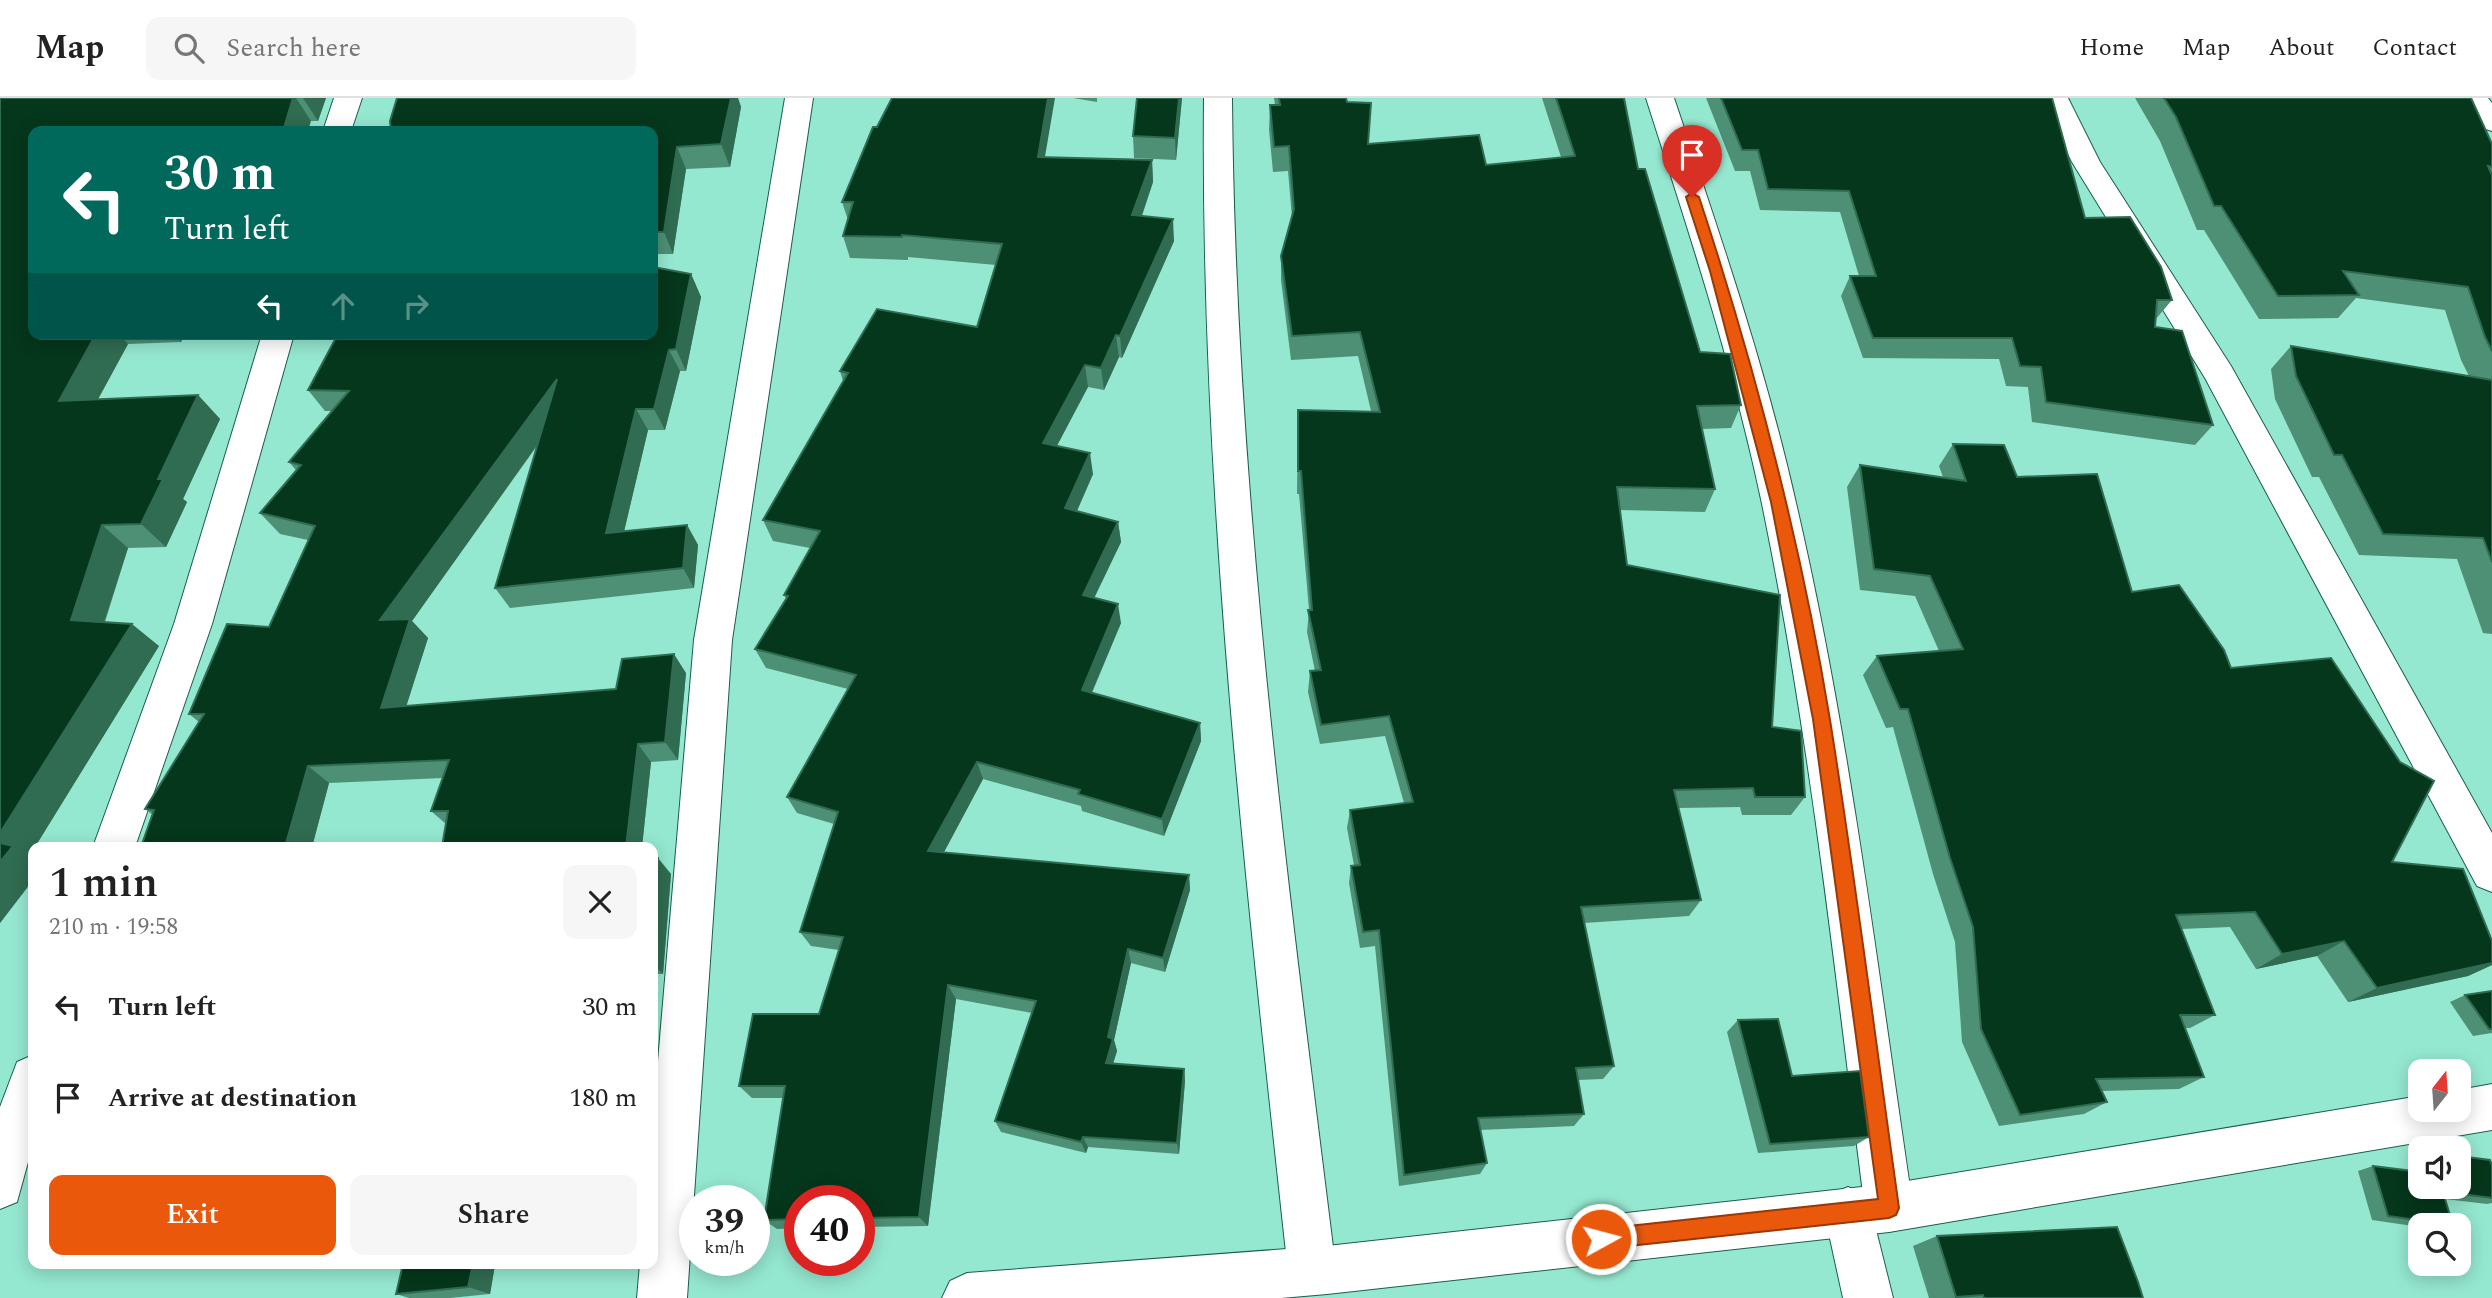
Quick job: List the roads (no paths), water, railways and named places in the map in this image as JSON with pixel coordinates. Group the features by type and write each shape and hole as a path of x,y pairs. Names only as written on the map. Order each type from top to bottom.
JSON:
{"street":[{"path":"339,126 348,98"},
{"path":"662,1298 713,640 799,98"},
{"path":"1218,98 1217,166 1236,542 1259,807 1312,1271"},
{"path":"1660,98 1717,271 1781,515 1821,719 1869,1209 1868,1298"},
{"path":"2054,98 2086,162 2219,374 2492,873"},
{"path":"2474,98 2492,122"},
{"path":"116,842 193,624 276,340"},
{"path":"0,1185 10,1144 28,1092"},
{"path":"967,1298 1140,1291 1869,1209 2492,1107"}]}
